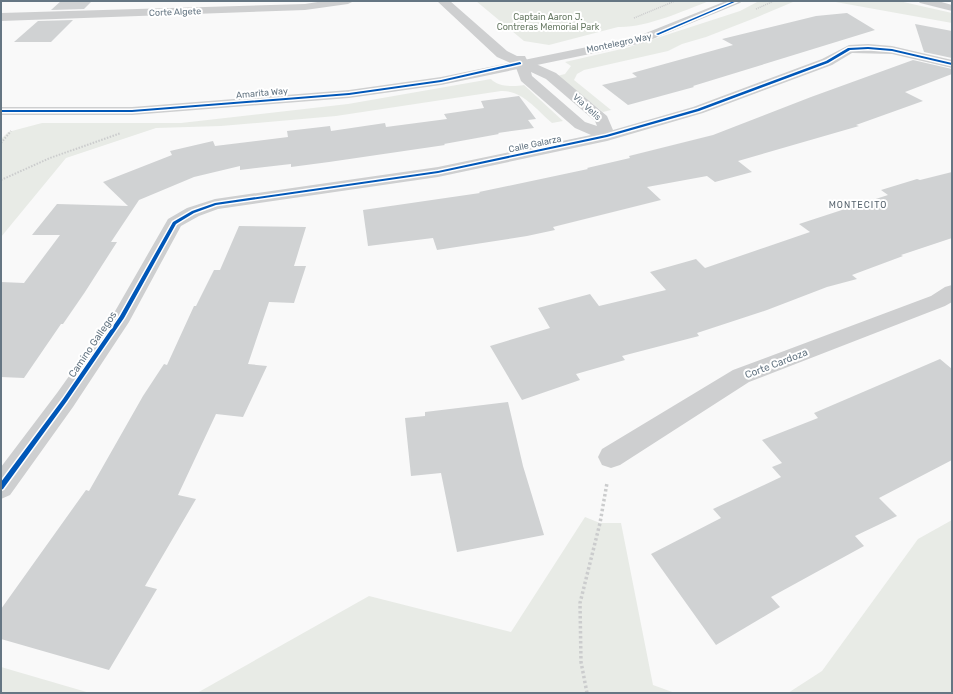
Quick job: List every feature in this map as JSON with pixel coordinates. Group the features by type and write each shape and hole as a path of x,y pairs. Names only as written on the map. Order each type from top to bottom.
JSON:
{"street":[{"name":"Corte Algete","path":"1,16 227,6 305,7 348,1"},
{"path":"442,1 501,53 520,63"},
{"name":"Montelegro Way","path":"520,63 639,40 736,1"},
{"path":"924,1 952,8"},
{"name":"Via Velis","path":"514,45 520,50 520,63 526,78 580,125 606,136"},
{"name":"Calle Galarza","path":"193,212 215,204 438,172 606,136 698,110 820,65 849,49 868,48 892,50 952,64"},
{"name":"Amarita Way","path":"3,114 132,111 349,94 441,80 520,63"},
{"name":"Camino Gallegos","path":"1,487 65,400 122,318 174,223 193,212"},
{"name":"Corte Cardoza","path":"611,457 741,376 938,300 952,292"}],"path":[{"path":"1,180 50,158 124,132"},
{"path":"587,693 580,662 580,603 600,523 611,457"}],"green space":[{"name":"Captain Aaron J. Contreras Memorial Park","path":"476,1 709,1 652,22 629,27 618,27 549,45 524,41"},
{"path":"759,1 800,1 793,2 706,37 682,44 668,51 584,70 577,74 574,80 611,110 603,112 557,76 565,74 571,66 565,62 626,48 740,11"},
{"path":"830,1 899,1 952,13 952,23"},
{"path":"491,79 502,85 524,85 563,121 552,123 522,97 509,92 501,91 336,116 221,126 156,128 66,158 1,237 1,139 8,132 42,123 181,123 348,104"},
{"path":"585,517 600,523 621,523 653,685 675,693 197,693 369,596 511,632"},
{"path":"952,520 952,693 788,693 822,671 918,539"},
{"path":"1,667 90,693 1,693"}],"building":[{"path":"61,1 92,1 84,9 51,10"},
{"path":"847,13 875,30 693,86 694,87 628,105 602,85 637,77 632,73 733,45 722,39 816,16"},
{"path":"73,20 51,42 14,42 38,21"},
{"path":"915,24 952,31 952,58 924,52"},
{"path":"913,60 952,69 952,74 905,92 923,101 856,125 859,126 738,161 752,172 715,182 707,176 647,187 661,200 553,227 555,230 527,236 437,250 433,238 368,246 363,210 480,193 479,192 588,169 587,168 630,158 629,156 713,135"},
{"path":"519,96 536,119 528,120 534,128 498,133 499,134 444,144 445,145 291,167 291,164 240,170 240,166 194,177 139,200 111,242 117,242 85,292 24,378 1,377 1,282 24,283 60,235 32,235 57,204 128,206 103,182 172,155 170,151 213,141 215,146 288,137 287,131 330,126 331,131 385,123 386,127 447,119 444,114 484,108 481,101"},
{"path":"952,172 952,238 901,255 903,256 852,275 857,279 827,287 767,310 697,333 699,336 622,356 625,360 576,374 580,380 522,400 490,346 550,328 538,308 590,294 599,306 666,290 650,272 696,259 705,268 810,232 799,224 888,195 881,190 917,179 920,180"},
{"path":"239,226 306,227 294,266 306,266 294,303 269,302 248,364 267,366 243,417 216,414 178,495 196,499 145,586 157,589 109,670 1,639 1,609 86,490 89,491 143,396 164,364 167,365 194,306 196,306 214,270 220,270"},
{"path":"940,359 952,369 952,460 879,498 897,516 855,536 864,546 771,597 780,607 716,645 651,554 721,518 713,509 781,477 772,467 782,463 762,440 818,418 814,413"},
{"path":"508,402 523,466 544,535 457,552 441,473 411,476 405,418 425,416 425,412"}],"cycle path":[{"path":"657,34 736,1"},
{"path":"1,487 65,400 122,317 174,223 193,212 215,204 438,172 607,136 698,110 827,62 849,49 868,48 892,50 952,64"},
{"path":"1,111 132,111 349,94 441,81 520,63"}],"district":[{"name":"MONTECITO","path":"858,205"}]}
